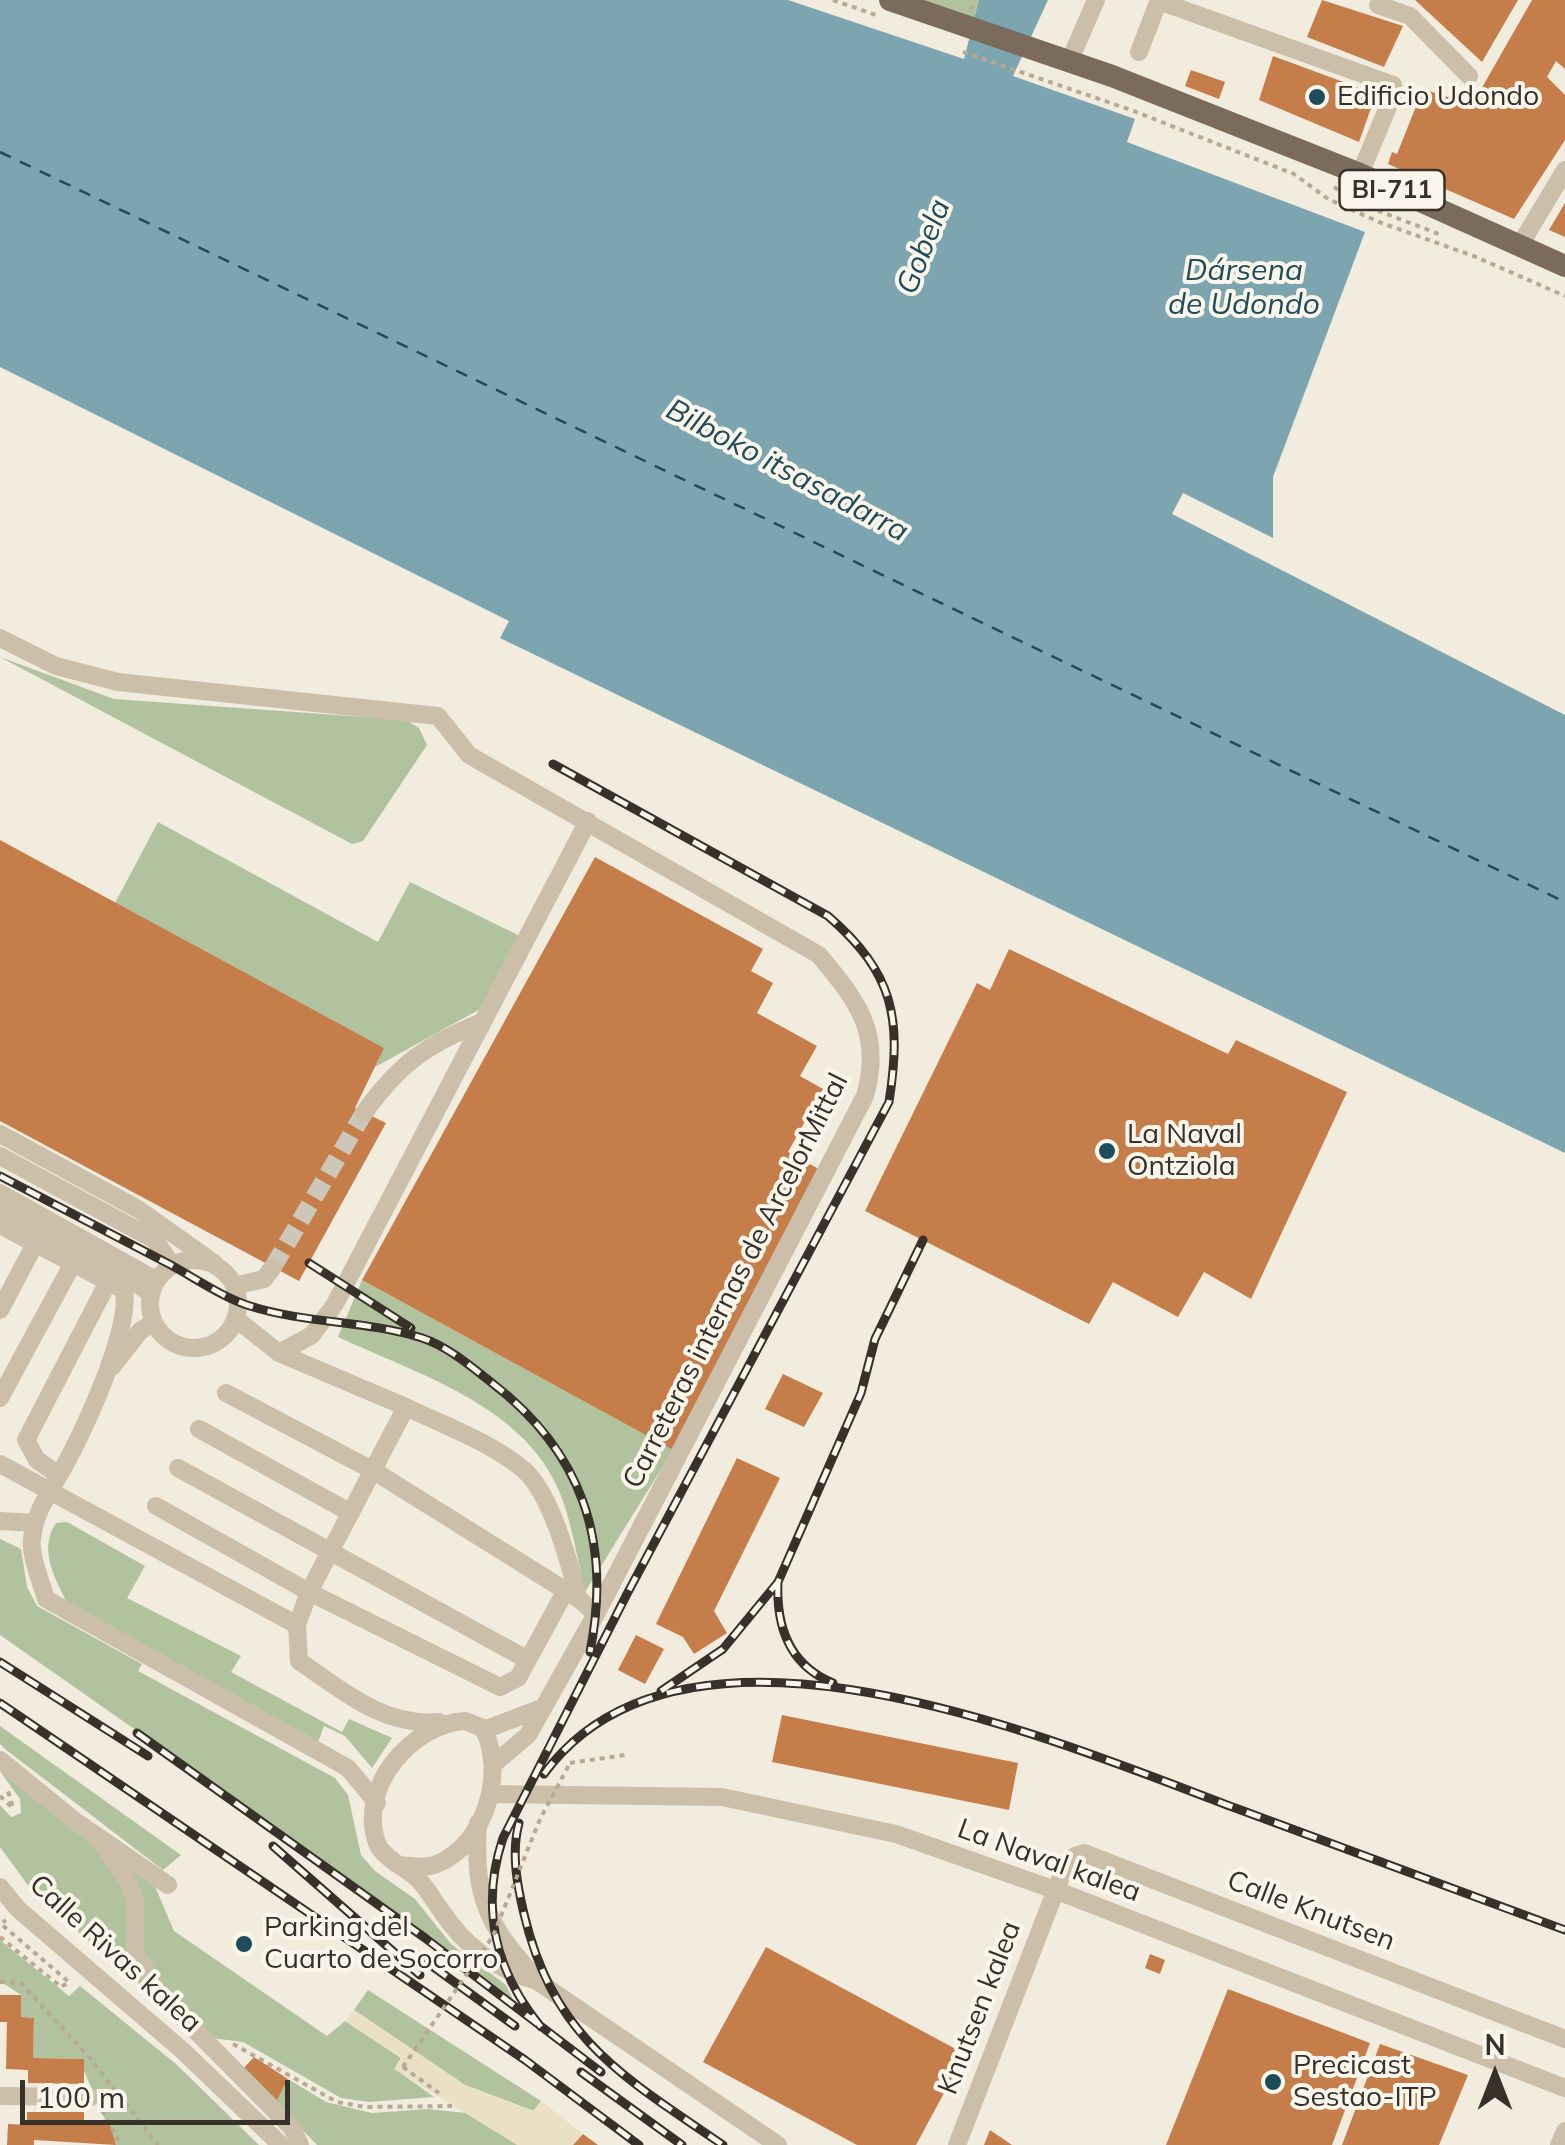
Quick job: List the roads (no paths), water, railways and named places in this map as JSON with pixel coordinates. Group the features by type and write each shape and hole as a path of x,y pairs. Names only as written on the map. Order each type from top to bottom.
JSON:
{"main road":[{"name":"BI-711","path":"890,0 957,24 1026,62 1070,60 1360,174 1565,266"}],"street":[{"path":"1070,60 1096,0"},
{"path":"1139,52 1159,1 1392,85 1394,94 1360,174"},
{"path":"1374,2 1410,16 1468,76"},
{"path":"1520,245 1565,170"},
{"name":"Carreteras internas de ArcelorMittal","path":"0,638 56,666 118,682 438,716 469,755 819,955 858,1003 872,1058 865,1096 596,1614 528,1735 495,1763"},
{"path":"279,1353 312,1335 335,1304 588,821"},
{"path":"364,1113 395,1070 453,1034 482,1022"},
{"path":"0,1134 138,1209 214,1263 234,1286 236,1320 225,1336 208,1347 188,1349 171,1342 153,1323 153,1287 172,1265 192,1260 214,1263"},
{"path":"0,1156 155,1240 172,1265"},
{"path":"0,1193 153,1287"},
{"path":"0,1208 153,1287"},
{"path":"0,1225 124,1290 127,1309 106,1375 54,1483 40,1503 31,1544 46,1599 348,1768 376,1802"},
{"path":"0,1310 36,1244"},
{"path":"0,1398 72,1263"},
{"path":"234,1286 264,1279 273,1267"},
{"path":"54,1483 26,1440 108,1282"},
{"path":"156,1506 309,1592 500,1687 518,1678 572,1594 566,1551 527,1472 489,1447 406,1407 279,1353 236,1320"},
{"path":"106,1375 140,1331 153,1323"},
{"path":"226,1393 374,1471 572,1594 596,1614"},
{"path":"398,1866 440,1864 462,1848 478,1823 491,1794 495,1763 484,1730 466,1721 414,1724 375,1712 299,1661 297,1625 309,1592 406,1407"},
{"path":"198,1429 351,1513"},
{"path":"0,1464 54,1483 297,1625"},
{"path":"178,1468 528,1660"},
{"path":"0,1520 36,1522"},
{"path":"484,1730 543,1708"},
{"path":"440,1722 417,1735 396,1758 372,1820 378,1847 425,1885 472,1948 507,1973 540,1982"},
{"path":"0,1760 97,1836 168,1885"},
{"name":"La Naval kalea","path":"491,1794 722,1797 896,1834 1055,1890 1565,2088"},
{"path":"478,1823 476,1879 484,1908 511,1954 540,1982 778,2145"},
{"path":"97,1836 135,1900 135,1952 160,1995 292,2128 300,2145"},
{"name":"Calle Knutsen","path":"1055,1890 1068,1861 1084,1854 1094,1856 1565,2039"},
{"name":"Calle Rivas kalea","path":"0,1887 18,1909 183,2050 281,2145"},
{"name":"Knutsen kalea","path":"957,2145 1055,1890"},
{"path":"0,2096 90,2097"},
{"path":"1560,2145 1565,2131"}],"water":[{"path":"0,0 788,0 964,59 979,0 1048,0 1013,76 1135,119 1127,142 1365,232 1273,477 1273,538 1183,493 1172,514 1565,715 1565,1153 500,638 509,621 0,367"}],"tunnel":[{"path":"273,1267 364,1113"}],"railway":[{"path":"541,2027 512,1984 496,1937 493,1889 503,1838 627,1594 889,1102 894,1046 893,1021 880,978 867,957 828,916 553,764"},
{"path":"0,1176 240,1302 271,1312 422,1338 450,1352 492,1383 548,1439 583,1502 597,1573 590,1652"},
{"path":"661,1691 723,1649 778,1582 861,1393 875,1339 923,1240"},
{"path":"309,1263 411,1328"},
{"path":"778,1582 780,1614 788,1643 806,1666 833,1683"},
{"path":"0,1662 148,1756"},
{"path":"544,1774 607,1717 688,1688 780,1683 879,1694 979,1718 1076,1749 1565,1930"},
{"path":"0,1703 525,2060 639,2145"},
{"path":"137,1733 425,1938 601,2072"},
{"path":"519,1823 515,1857 521,1903 537,1957 554,1994 574,2025 624,2075 723,2145"},
{"path":"273,1846 420,1975"},
{"path":"410,1950 515,2026"},
{"path":"581,2072 682,2145"}],"place":[{"name":"Edificio Udondo","path":"1317,97"},
{"name":"La Naval Ontziola","path":"1107,1151"},
{"name":"Parking del Cuarto de Socorro","path":"244,1944"},
{"name":"Precicast Sestao-ITP","path":"1273,2082"}],"water label":[{"name":"Gobela","path":"924,247"},
{"name":"Dársena de Udondo","path":"1244,288"},
{"name":"Bilboko itsasadarra","path":"787,471"}]}
